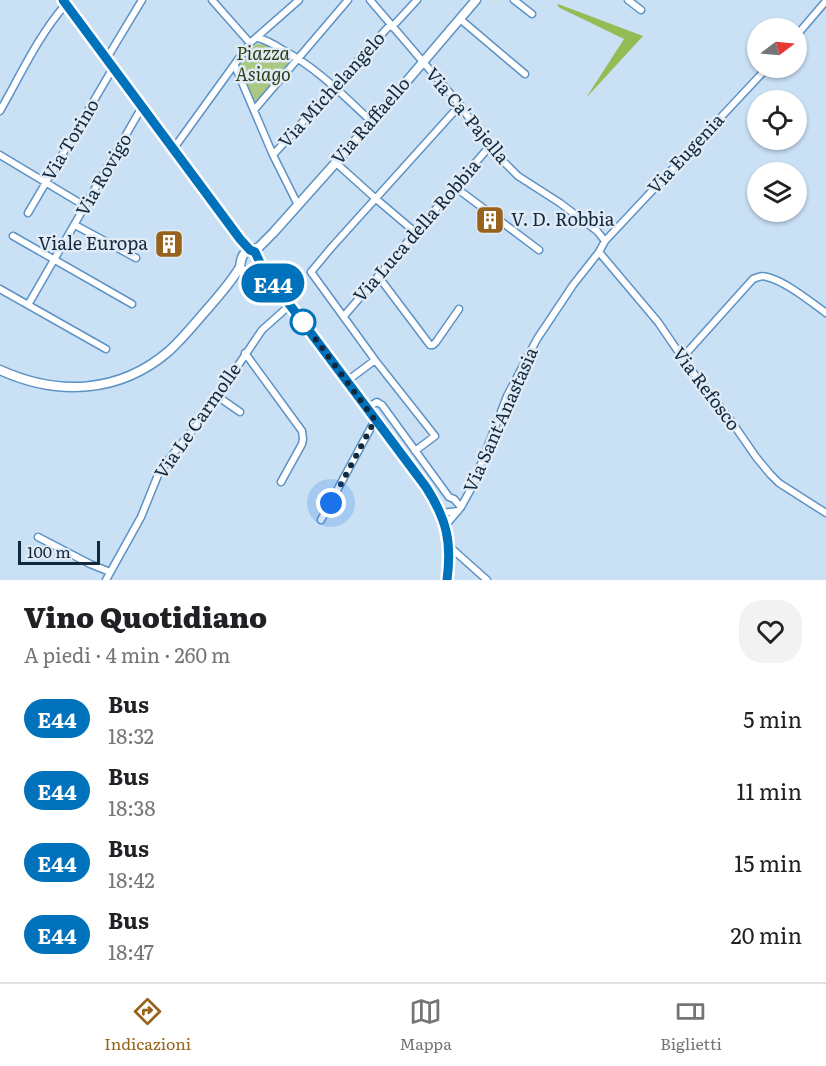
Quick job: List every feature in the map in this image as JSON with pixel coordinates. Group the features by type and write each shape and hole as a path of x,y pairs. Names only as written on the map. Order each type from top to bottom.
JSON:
{"main road":[{"name":"Via Raffaello","path":"258,260 266,241 476,0"},
{"name":"Via Raffaello","path":"249,251 266,241"},
{"path":"0,370 29,382 55,387 85,387 125,378 151,364 183,338 233,280 249,251 257,255 268,277 426,487 441,513 450,547 447,580"},
{"path":"233,280 256,269 258,260"},
{"path":"240,267 244,273 262,273 268,277"}],"street":[{"path":"106,58 142,0"},
{"path":"212,0 250,43"},
{"path":"174,148 250,43 299,0"},
{"path":"254,110 348,0"},
{"name":"Via Ca' Pajella","path":"370,0 460,105 489,147 518,176 560,203 597,231 605,241"},
{"name":"Via Michelangelo","path":"273,156 417,0"},
{"path":"514,0 532,14"},
{"path":"628,0 641,10"},
{"path":"807,23 826,1"},
{"path":"0,111 28,57 65,2 249,251"},
{"path":"460,19 525,74"},
{"path":"258,38 299,58 335,87 372,122"},
{"path":"234,66 273,156 298,204"},
{"name":"Via Torino","path":"28,213 114,68"},
{"name":"Via Eugenia","path":"605,241 758,78"},
{"path":"415,451 435,436 375,360 311,272 460,105"},
{"name":"Via Rovigo","path":"28,305 142,107"},
{"name":"Via Luca della Robbia","path":"344,316 489,147"},
{"path":"0,155 85,206"},
{"path":"335,162 416,232"},
{"path":"455,187 538,250"},
{"path":"75,225 136,258"},
{"path":"13,236 132,304"},
{"name":"Via Sant'Anastasia","path":"445,526 460,509 472,487 507,396 537,339 605,241"},
{"name":"Via Refosco","path":"598,252 658,322 682,358 770,474 779,483 826,513"},
{"path":"378,276 430,345 436,342 459,309"},
{"path":"682,358 757,277 776,280 826,313"},
{"path":"0,289 106,349"},
{"name":"Via Le Carmolle","path":"106,580 141,517 158,475 195,428 262,330 290,305"},
{"path":"245,353 302,431 302,444 281,482"},
{"path":"347,381 375,360"},
{"path":"217,396 240,411"},
{"path":"366,408 377,402 382,405 460,509"},
{"path":"321,520 375,420"},
{"name":"Via Sant'Anastasia","path":"441,513 460,509"},
{"path":"38,537 110,572"},
{"path":"450,547 487,580"}],"green space":[{"path":"558,4 643,36 586,98 624,39 560,8"},
{"name":"Piazza Asiago","path":"257,44 271,47 292,60 254,105 238,66"}],"bus line":[{"name":"E44","path":"63,0 240,239 255,252 263,269 436,502 450,547 447,580"}],"place":[{"name":"V. D. Robbia","path":"490,220"},
{"name":"Viale Europa","path":"169,244"}],"route":[{"path":"303,322 375,420 331,503"}]}
